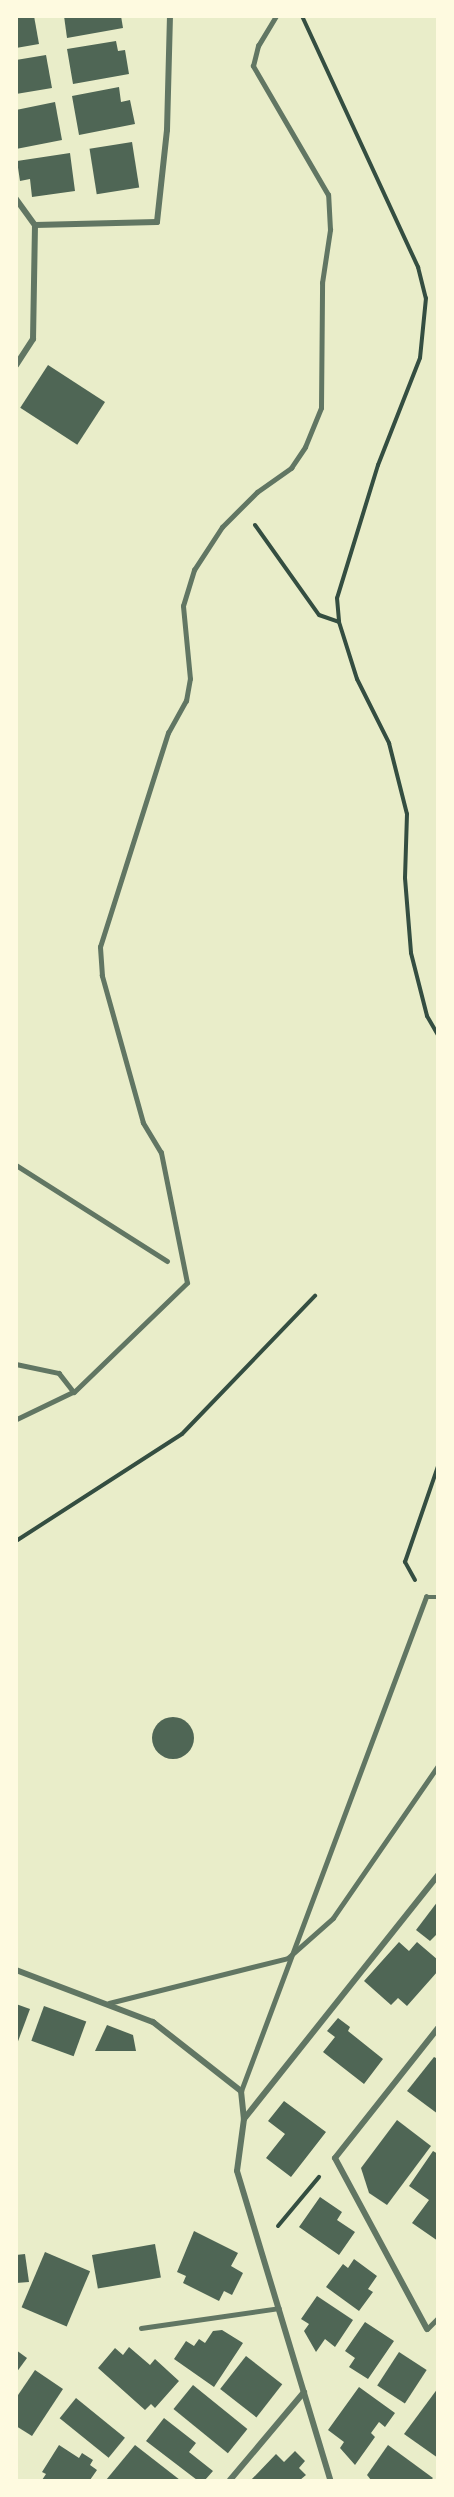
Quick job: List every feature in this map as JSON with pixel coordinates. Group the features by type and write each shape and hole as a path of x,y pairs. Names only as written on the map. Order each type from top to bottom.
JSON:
{"street":[{"path":"35,225 157,222 167,130 170,16"},
{"path":"16,199 35,225 33,339 16,365"},
{"path":"244,2119 438,1875"},
{"path":"16,1970 109,2003 153,2022 241,2091 244,2119 237,2171 330,2481"},
{"path":"427,2329 335,2158 438,2028"},
{"path":"230,2481 304,2392"}],"lane":[{"path":"16,1420 74,1392 188,1283 161,1153 143,1123 102,976 100,947 168,733 186,700 190,679 183,606 194,570 222,527 242,506 291,468 305,447 321,408 323,384 322,283 330,230 328,195 252,66 258,46 276,16"},
{"path":"16,1165 167,1261"},
{"path":"16,1364 59,1373 74,1392"},
{"path":"241,2091 288,1959 426,1597 438,1597"},
{"path":"109,2003 288,1959 333,1918 438,1766"},
{"path":"141,2328 279,2308"},
{"path":"427,2329 438,2318"}],"path":[{"path":"302,16 418,267 426,298 420,358 378,465 339,582 339,622 357,679 389,743 407,814 405,878 411,953 427,1016 438,1035"},
{"path":"242,506 319,615 339,622"},
{"path":"16,1541 182,1434 315,1296"},
{"path":"426,1597 405,1562 438,1466"},
{"path":"260,2247 335,2158"}],"building":[{"path":"16,16 34,16 39,44 16,48"},
{"path":"64,16 121,16 123,28 67,38"},
{"path":"116,41 118,51 125,50 129,74 73,84 67,49"},
{"path":"46,55 52,88 16,94 16,60"},
{"path":"119,87 121,102 130,100 135,124 79,135 72,96"},
{"path":"55,102 62,140 16,149 16,110"},
{"path":"132,142 139,187 97,194 90,149"},
{"path":"70,153 75,191 32,197 30,179 20,181 17,161"},
{"path":"48,365 105,402 77,445 20,408"},
{"path":"173,1717 181,1718 188,1723 193,1730 193,1746 188,1753 181,1758 173,1759 165,1758 158,1753 153,1746 152,1738 153,1730 158,1723 165,1718"},
{"path":"438,1901 438,1933 430,1941 416,1930"},
{"path":"399,1942 409,1951 417,1942 438,1960 438,1971 407,2006 398,1998 391,2005 364,1981"},
{"path":"16,2004 30,2009 17,2044 16,2044"},
{"path":"44,2006 86,2021 74,2056 31,2041"},
{"path":"338,2018 350,2027 348,2031 383,2059 364,2084 323,2052 335,2037 327,2031"},
{"path":"107,2025 133,2035 136,2051 95,2051"},
{"path":"434,2057 438,2059 438,2114 407,2091"},
{"path":"284,2101 326,2132 291,2177 266,2158 285,2134 268,2121"},
{"path":"397,2120 431,2146 387,2205 369,2193 361,2168"},
{"path":"433,2151 438,2154 438,2241 412,2223 429,2200 409,2186"},
{"path":"320,2197 342,2212 337,2220 355,2232 339,2255 299,2227"},
{"path":"194,2231 238,2253 231,2266 243,2273 232,2295 224,2291 219,2301 183,2283 186,2276 177,2272"},
{"path":"155,2244 161,2277 98,2289 92,2255"},
{"path":"45,2252 90,2271 67,2326 22,2307"},
{"path":"25,2254 29,2282 16,2283 16,2255"},
{"path":"354,2259 377,2276 368,2289 373,2292 359,2311 326,2287 343,2264 348,2268"},
{"path":"317,2296 353,2320 335,2347 325,2339 316,2352 304,2331 309,2324 301,2319"},
{"path":"365,2322 394,2341 368,2379 349,2367 355,2358 345,2351"},
{"path":"222,2330 243,2343 214,2387 174,2359 186,2341 194,2346 199,2339 205,2343 213,2331"},
{"path":"129,2347 150,2365 155,2359 179,2381 155,2408 151,2404 145,2410 98,2368 115,2348 123,2355"},
{"path":"16,2350 27,2358 16,2373"},
{"path":"399,2352 427,2370 405,2404 377,2386"},
{"path":"246,2356 282,2384 256,2417 220,2389"},
{"path":"35,2370 63,2389 32,2436 16,2426 16,2398"},
{"path":"193,2385 247,2429 228,2453 173,2409"},
{"path":"359,2387 395,2413 385,2427 379,2422 371,2433 375,2437 355,2465 340,2448 344,2442 328,2430"},
{"path":"438,2388 438,2458 404,2434"},
{"path":"76,2398 125,2438 109,2458 60,2418"},
{"path":"164,2418 196,2443 189,2452 213,2471 205,2480 197,2480 146,2441"},
{"path":"59,2445 79,2458 82,2453 93,2460 90,2465 97,2470 90,2480 42,2480 46,2474 42,2472"},
{"path":"135,2445 180,2480 106,2480"},
{"path":"388,2445 433,2478 431,2480 371,2480 367,2475"},
{"path":"295,2451 305,2461 299,2468 306,2475 300,2480 251,2480 276,2454 284,2462"}]}
